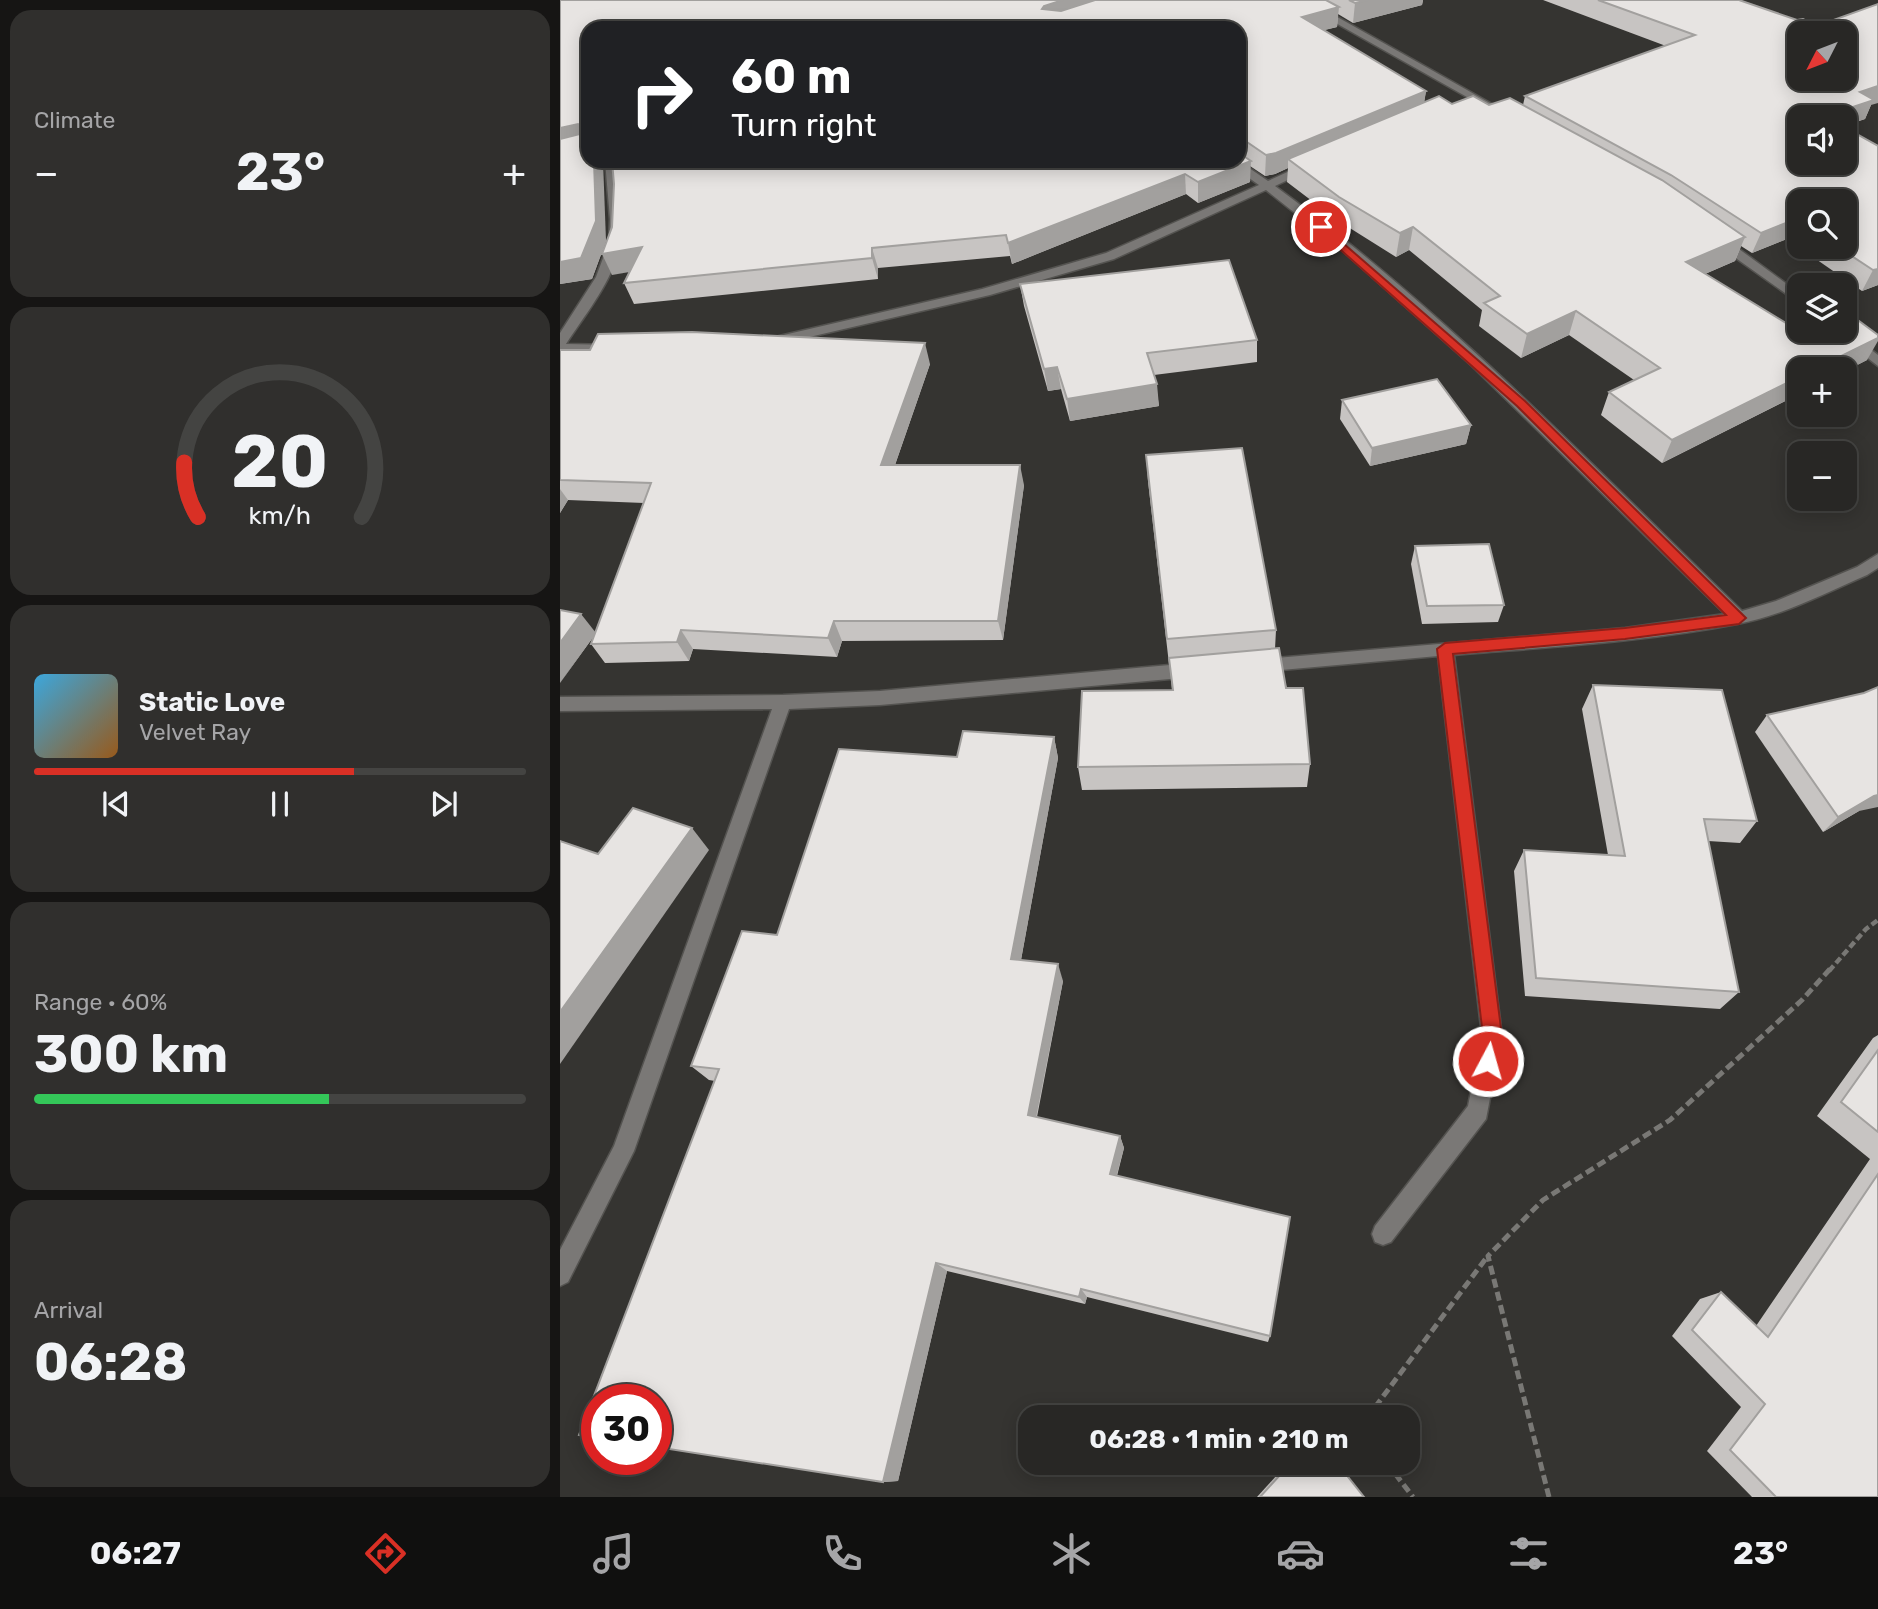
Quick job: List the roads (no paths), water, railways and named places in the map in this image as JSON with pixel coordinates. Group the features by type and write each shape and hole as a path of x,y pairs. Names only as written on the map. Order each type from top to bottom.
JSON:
{"street":[{"path":"1300,0 1507,117"},
{"path":"1461,101 1473,96"},
{"path":"766,342 830,330 986,292 1110,256 1315,164"},
{"path":"611,168 614,220 612,252 596,288 560,346 625,349"},
{"path":"1242,168 1267,184 1421,313 1521,403 1739,618"},
{"path":"1715,237 1787,289"},
{"path":"1854,343 1878,362"},
{"path":"1238,666 1625,634 1739,618 1782,605 1862,571 1878,560"},
{"path":"1383,1234 1478,1111 1492,1036 1445,649"},
{"path":"560,704 783,702 894,696 1211,669"},
{"path":"560,1274 623,1151 783,702"}]}
